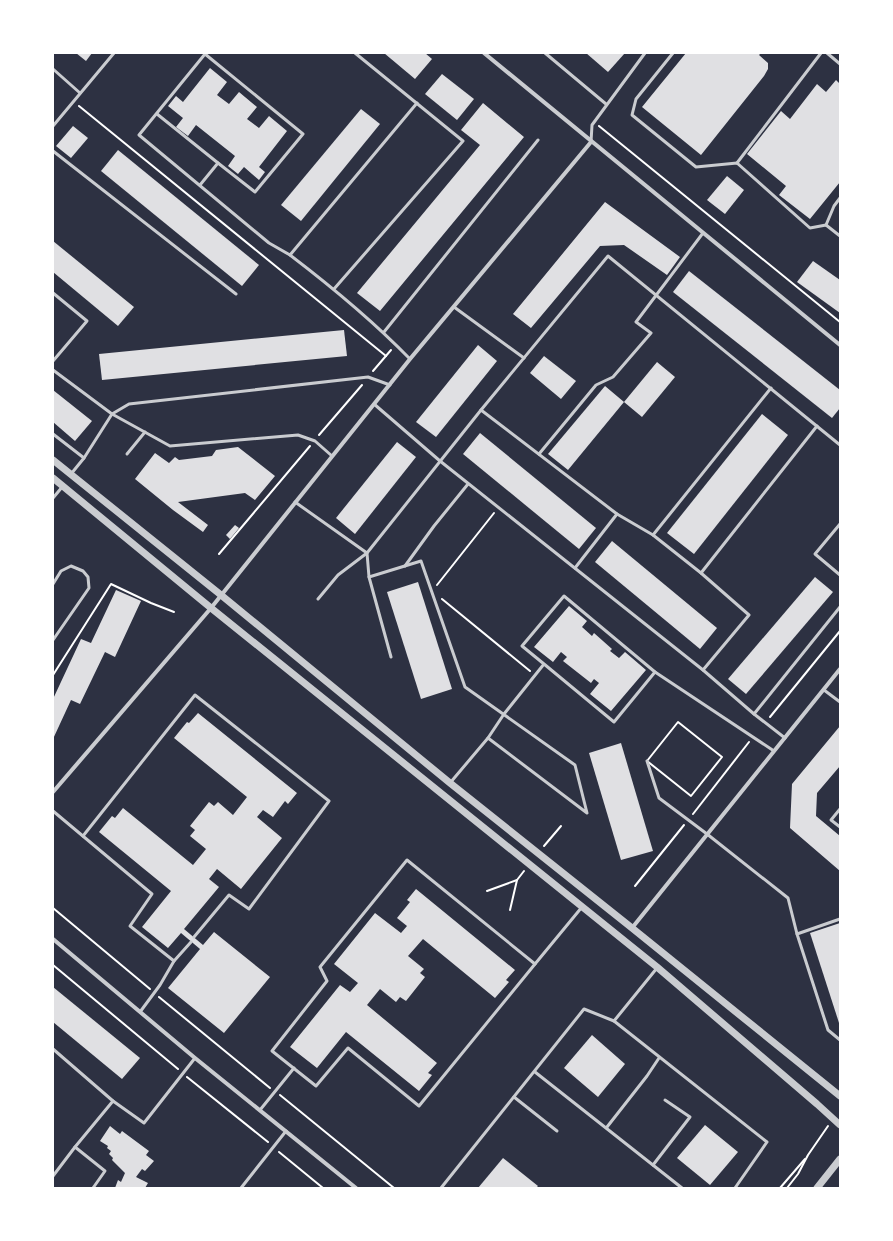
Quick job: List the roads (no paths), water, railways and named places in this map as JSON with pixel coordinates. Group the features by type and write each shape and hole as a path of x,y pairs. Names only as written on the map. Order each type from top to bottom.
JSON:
{"street":[{"path":"484,53 840,345"},
{"path":"53,792 211,608 410,359 591,142"},
{"path":"53,460 221,595 450,783 840,1096"},
{"path":"53,478 211,608 657,967 840,1125"},
{"path":"632,928 840,670"},
{"path":"53,939 195,1058 356,1188"},
{"path":"817,1188 840,1159"}],"lane":[{"path":"53,126 114,53"},
{"path":"334,289 463,141 355,53"},
{"path":"545,53 606,104"},
{"path":"591,142 592,125 645,53"},
{"path":"673,53 636,99 632,115 696,167 737,163 821,53"},
{"path":"827,53 840,64"},
{"path":"157,114 255,192 303,134 205,54 139,135 270,243 290,255 334,289 384,332 410,359"},
{"path":"53,69 80,93"},
{"path":"290,255 416,103"},
{"path":"384,332 538,140"},
{"path":"53,151 236,294"},
{"path":"200,185 218,163"},
{"path":"737,163 810,228 826,225 840,236"},
{"path":"826,225 834,206 840,198"},
{"path":"539,454 596,385 613,377 651,333 636,322 703,233"},
{"path":"318,599 338,575 367,553 481,410 608,256 840,445"},
{"path":"53,294 88,321 53,361"},
{"path":"454,307 524,358"},
{"path":"53,370 112,414 170,446 298,435 315,440 332,456"},
{"path":"71,474 84,458 112,414 130,404 368,377 390,385"},
{"path":"652,536 771,388"},
{"path":"374,404 468,484 703,670 754,714 785,738"},
{"path":"481,410 617,514 652,536 701,573 749,615 703,670"},
{"path":"701,573 817,426"},
{"path":"127,454 146,432"},
{"path":"53,434 84,458"},
{"path":"406,566 434,526 468,484"},
{"path":"53,498 63,486"},
{"path":"296,502 367,553 369,577 391,657"},
{"path":"575,568 617,514"},
{"path":"840,524 815,554 840,575"},
{"path":"369,577 421,561 465,687 575,765 587,813 488,738"},
{"path":"53,584 61,571 71,566 83,571 88,577 89,588 53,640"},
{"path":"656,672 614,722 522,646 564,596 656,672 774,751"},
{"path":"754,714 840,607"},
{"path":"450,783 488,738 504,714 544,664"},
{"path":"824,690 840,702"},
{"path":"83,836 195,695 329,801 249,908 229,895 194,937"},
{"path":"647,761 659,798 788,898 797,934 828,1030 840,1040"},
{"path":"840,809 831,820 840,827"},
{"path":"53,811 152,894 130,926 174,961"},
{"path":"535,964 408,860 320,967 327,981 272,1051 316,1086 348,1048 419,1106 582,907"},
{"path":"797,934 840,919"},
{"path":"140,1012 174,961 191,942"},
{"path":"614,1021 657,967"},
{"path":"441,1188 584,1009 614,1021 767,1142 735,1188"},
{"path":"53,1048 113,1101 144,1123 195,1058"},
{"path":"607,1128 659,1058"},
{"path":"260,1110 294,1068"},
{"path":"535,1072 682,1188"},
{"path":"514,1098 556,1131"},
{"path":"653,1165 690,1117 665,1100"},
{"path":"53,1176 75,1146 113,1101"},
{"path":"241,1188 286,1131"},
{"path":"75,1146 104,1171 93,1188"}]}
